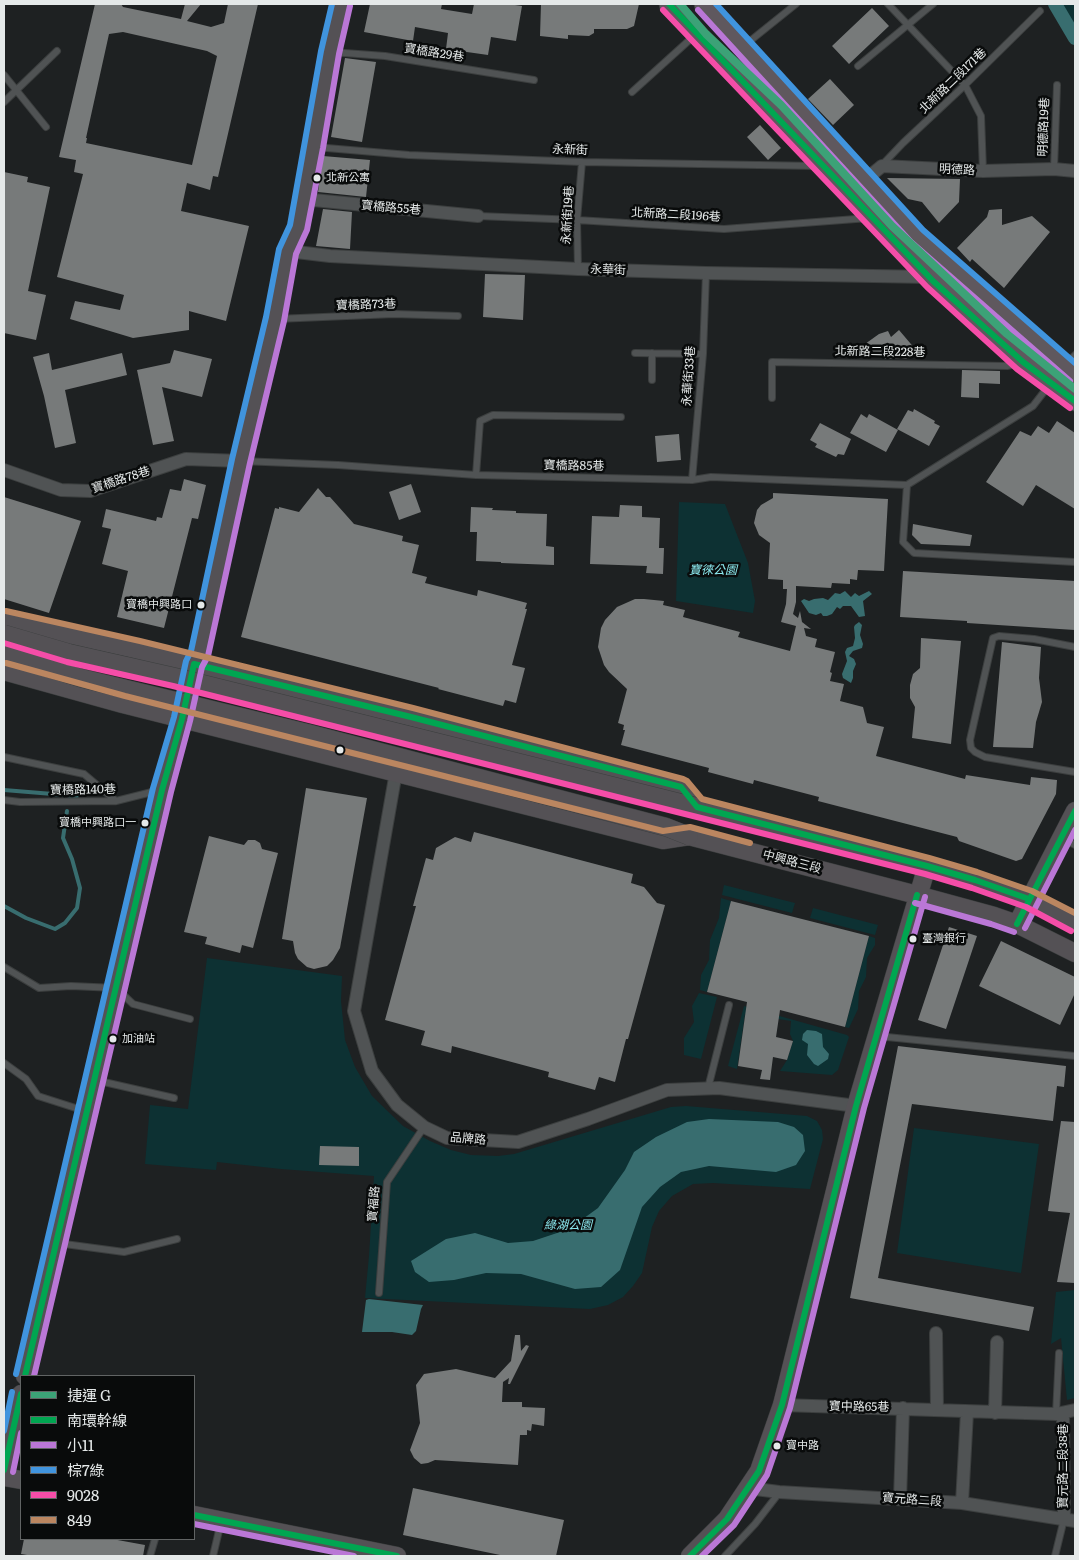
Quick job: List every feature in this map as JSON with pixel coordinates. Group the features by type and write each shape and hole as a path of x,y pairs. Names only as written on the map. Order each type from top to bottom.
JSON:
{"main road":[{"path":"669,4 930,277 1023,362 1075,401"},
{"path":"704,4 917,236 1071,365"}],"street":[{"path":"25,1375 162,790 182,718 194,664 199,654 241,461 275,320 288,251 298,228 330,52 341,4"},
{"path":"849,194 882,166"},
{"name":"明德路","path":"882,166 982,171 1075,170"},
{"name":"寶橋路55巷","path":"303,199 478,216"},
{"name":"永華街","path":"288,251 330,256 578,269 930,277"},
{"name":"寶橋路78巷","path":"4,470 61,490 90,492 186,459 241,461"},
{"path":"4,620 138,650 286,688 411,717 681,787 697,807"},
{"path":"4,634 68,653 175,677 927,866 1030,899 1075,923"},
{"path":"123,704 138,650"},
{"path":"4,654 81,678 311,734 656,825 689,836"},
{"name":"中興路三段","path":"4,671 271,742 663,840 689,836 918,895 1017,924 1075,953"},
{"path":"271,742 286,688"},
{"name":"品牌路","path":"396,772 354,1011 372,1071 398,1106 424,1127 447,1138 518,1142 667,1090 708,1088 856,1106"},
{"path":"1017,924 1030,899 1068,842 1075,811"},
{"path":"697,1555 727,1519 759,1472 782,1405 856,1106 927,866"},
{"path":"936,1333 936,1410"},
{"path":"995,1413 996,1342"},
{"path":"4,1470 20,1398"},
{"name":"寶中路65巷","path":"782,1405 903,1408 995,1413 1065,1412"},
{"path":"900,1499 903,1408"},
{"path":"962,1503 967,1412"},
{"name":"寶元路二段38巷","path":"1065,1412 1069,1520"},
{"path":"4,1477 20,1480"},
{"name":"寶元路二段","path":"748,1488 779,1492 962,1503 1069,1520"},
{"path":"195,1515 397,1556"}],"lane":[{"path":"744,46 796,4"},
{"path":"888,4 966,85 981,116 982,171"},
{"path":"858,66 909,26 933,4"},
{"name":"北新路二段171巷","path":"882,166 1040,11"},
{"path":"632,92 696,34"},
{"path":"4,102 57,51"},
{"name":"寶橋路29巷","path":"330,52 385,56 534,80"},
{"path":"4,75 46,127"},
{"name":"明德路19巷","path":"1054,169 1057,85"},
{"name":"永新街","path":"314,147 409,155 582,162 824,166"},
{"name":"永新街19巷","path":"578,269 577,220 582,162"},
{"name":"北新路二段196巷","path":"478,216 724,229 872,218"},
{"name":"永華街33巷","path":"692,480 706,273"},
{"name":"寶橋路73巷","path":"275,320 394,314 458,316"},
{"path":"635,353 702,354"},
{"path":"652,353 652,380"},
{"name":"北新路二段228巷","path":"772,398 772,362 1007,366 1023,362"},
{"path":"1071,365 1051,383 1033,406 907,485 903,542 914,553 1075,562"},
{"path":"476,475 480,421 493,415 621,417"},
{"name":"寶橋路85巷","path":"241,461 338,465 476,475 692,480 711,477 907,485"},
{"path":"1075,647 1034,639 999,636 993,638 970,740 971,748 985,756 1075,772"},
{"path":"4,757 84,774 116,802"},
{"name":"寶橋路140巷","path":"4,800 20,802 116,802 162,790"},
{"path":"4,967 39,988 71,986 116,988 133,1004 190,1019"},
{"path":"708,1088 730,1005"},
{"path":"876,1036 1075,1056"},
{"path":"4,1063 26,1079 38,1096 86,1112"},
{"path":"94,1080 174,1098"},
{"name":"寶福路","path":"379,1293 387,1182 424,1127"},
{"path":"56,1242 124,1252 177,1239"},
{"path":"1059,1353 1065,1412"},
{"path":"725,1556 755,1524 779,1492"},
{"path":"1056,1556 1069,1520"},
{"path":"212,1556 221,1521"},
{"path":"150,1556 155,1540"}],"green space":[{"path":"1061,4 1075,4 1075,26"},
{"name":"寶徠公園","path":"679,502 725,504 748,563 755,601 753,613 676,601"},
{"path":"724,885 795,903 792,913 722,895"},
{"path":"721,898 731,901 707,992 700,990 701,975 709,960 710,940 719,918"},
{"path":"813,908 878,925 875,935 810,918"},
{"path":"869,936 875,938 875,945 867,958 866,977 859,991 858,1009 849,1028 845,1027"},
{"name":"綠湖公園","path":"207,958 342,976 341,1001 345,1040 355,1067 372,1096 403,1126 451,1150 471,1155 498,1156 514,1154 671,1107 686,1106 807,1116 817,1121 822,1130 823,1139 810,1189 713,1183 693,1184 672,1196 659,1211 652,1227 642,1273 623,1297 608,1305 590,1309 365,1298 374,1176 217,1162 216,1170 145,1164 150,1105 188,1109"},
{"path":"699,993 717,997 701,1059 684,1055 684,1038 694,1022 692,1006"},
{"path":"744,1006 847,1035 849,1037 838,1070 832,1075 780,1071 787,1060 793,1041 790,1034 791,1021 745,1014 737,1069 728,1066"},
{"path":"914,1128 1039,1144 1021,1273 897,1253"},
{"path":"1075,1290 1075,1398 1067,1400 1061,1338 1051,1344 1056,1292"}],"shaded area":[{"path":"845,591 851,597 855,593 859,596 869,591 872,594 863,601 865,616 859,617 851,606 843,606 840,609 837,607 832,614 827,616 823,616 821,613 816,615 809,613 801,601 804,599 809,601 823,598 828,600 835,593 840,594"},
{"path":"859,622 862,625 860,635 863,644 862,648 853,651 849,656 854,659 856,664 851,683 843,678 842,674 847,661 845,652 847,648 853,646 855,638 854,627"},
{"path":"807,1030 822,1034 823,1047 829,1054 828,1059 818,1066 807,1055 808,1044 802,1040 803,1034"},
{"path":"709,1119 778,1122 794,1127 803,1135 805,1151 796,1165 776,1172 709,1166 681,1172 660,1187 642,1207 620,1270 601,1287 575,1289 521,1274 486,1273 454,1280 429,1282 415,1272 411,1261 446,1239 475,1233 508,1243 533,1241 563,1231 598,1208 625,1170 634,1152 656,1137 687,1122"},
{"path":"366,1300 423,1305 416,1331 412,1335 392,1332 362,1332"}],"building":[{"path":"95,4 121,4 123,7 181,19 185,4 201,4 187,21 211,27 224,23 228,4 258,4 218,177 213,176 210,190 187,183 181,211 249,226 226,321 189,311 189,330 133,338 70,319 75,301 120,310 124,295 57,277 83,174 74,172 76,160 59,157","holes":["123,32 207,51 217,56 192,165 86,143 109,34"]},
{"path":"370,4 442,4 441,9 472,14 474,4 522,6 516,41 491,37 488,55 446,49 448,33 415,27 413,41 364,32"},
{"path":"541,4 639,4 634,26 627,29 594,29 594,33 589,36 568,35 568,39 540,36"},
{"path":"872,8 889,26 849,64 832,46"},
{"path":"345,58 376,62 362,142 331,137"},
{"path":"830,79 854,105 833,125 808,99"},
{"path":"760,125 781,148 768,160 747,137"},
{"path":"323,156 370,160 366,197 318,192"},
{"path":"4,172 28,177 27,182 50,187 28,291 46,295 36,340 4,333"},
{"path":"887,178 960,179 959,202 939,223 922,202 908,199"},
{"path":"323,209 352,212 350,249 316,246"},
{"path":"1002,209 1002,225 1032,216 1050,232 1004,288 972,259 970,262 957,248 987,217 989,210"},
{"path":"485,274 525,275 523,320 483,317"},
{"path":"899,330 916,350 906,359 885,359 879,352 875,355 865,344 879,334 888,331 891,337"},
{"path":"174,350 212,359 202,397 162,387 174,441 153,445 137,370 170,363"},
{"path":"49,353 52,370 122,353 127,375 65,390 76,443 55,448 44,396 33,357"},
{"path":"962,370 1000,371 1000,384 979,383 979,398 961,397"},
{"path":"914,409 940,426 929,446 897,429 908,410 913,412"},
{"path":"861,414 867,418 869,414 898,430 886,452 850,433"},
{"path":"1057,421 1075,433 1075,509 1036,485 1023,506 986,482 1020,431 1031,436 1038,426 1049,433"},
{"path":"820,423 851,439 844,455 838,454 836,457 815,447 817,444 810,440"},
{"path":"679,434 681,460 657,462 655,436"},
{"path":"184,479 206,485 198,519 192,518 164,628 117,617 128,571 102,564 111,529 102,527 106,509 156,521 157,517 162,518 170,489 181,491"},
{"path":"411,484 421,512 399,520 389,492"},
{"path":"318,488 326,497 330,497 354,524 403,536 402,541 419,545 412,573 427,577 425,583 477,596 478,590 527,603 512,665 525,668 516,703 505,700 503,706 241,637 275,508 279,509 279,507 299,512"},
{"path":"773,493 888,499 884,571 858,570 857,580 850,579 850,584 832,583 831,588 796,586 796,602 793,614 798,618 800,611 802,622 811,629 804,628 806,636 817,639 815,647 835,652 830,672 832,673 830,681 844,684 840,701 863,707 867,723 884,727 876,756 965,779 966,775 1030,785 1031,777 1057,780 1056,794 1022,859 1016,861 959,841 957,837 818,801 819,797 754,780 753,784 708,772 709,768 621,745 625,730 623,730 624,725 618,723 627,689 604,665 598,647 601,628 605,620 617,607 635,599 664,601 663,605 685,610 683,617 740,632 738,637 790,651 796,626 781,622 786,604 787,589 783,589 783,580 768,579 770,543 759,535 754,523 757,510 761,505 773,498"},
{"path":"4,497 81,521 49,613 4,599"},
{"path":"620,505 642,506 642,517 660,518 659,548 664,548 663,574 646,573 647,566 590,564 592,516 619,517"},
{"path":"471,507 516,511 516,513 547,514 546,546 554,547 554,565 476,561 477,532 470,532"},
{"path":"913,524 972,535 970,546 921,544 912,535"},
{"path":"903,571 1075,581 1075,630 900,617"},
{"path":"921,638 961,641 951,744 912,738 915,707 910,698 910,685 913,674 920,668"},
{"path":"1002,642 1041,647 1039,678 1042,702 1036,722 1033,748 993,747"},
{"path":"306,788 367,798 340,948 327,966 314,969 307,967 298,959 293,941 282,939"},
{"path":"474,832 633,874 631,883 644,887 657,903 665,905 615,1082 599,1077 595,1090 548,1077 549,1072 452,1046 451,1053 421,1045 425,1031 385,1020 416,906 413,906 426,858 433,860 436,848 455,837 471,842"},
{"path":"209,836 244,845 248,840 255,840 260,843 262,849 278,853 253,948 242,945 240,953 205,944 207,937 184,932"},
{"path":"731,901 869,936 845,1027 780,1010 776,1037 793,1041 787,1060 773,1057 770,1080 760,1079 762,1070 738,1066 747,1002 707,992"},
{"path":"949,927 977,936 946,1029 918,1020"},
{"path":"1001,941 1075,977 1075,993 1060,1025 979,986"},
{"path":"898,1046 1066,1066 1064,1087 1057,1086 1053,1121 912,1104 878,1278 1034,1307 1029,1331 850,1298"},
{"path":"1061,1121 1075,1122 1075,1283 1057,1282 1070,1213 1048,1211"},
{"path":"320,1146 359,1147 359,1166 319,1165"},
{"path":"515,1335 520,1335 521,1351 526,1345 529,1346 510,1384 508,1384 509,1378 503,1382 502,1402 522,1402 522,1407 545,1408 544,1426 532,1424 531,1431 527,1430 527,1435 520,1435 518,1465 435,1460 421,1464 414,1458 410,1450 420,1423 416,1385 424,1374 456,1369 495,1378 511,1361"},
{"path":"413,1488 564,1520 556,1556 505,1556 403,1535"},
{"path":"24,1540 118,1540 145,1545 143,1556 33,1556 21,1554"}],"waterway":[{"path":"1055,4 1075,38"},
{"path":"4,790 77,796"},
{"path":"4,906 26,918 55,929 65,923 77,908 80,888 72,859 63,838 67,811"}],"metro line":[{"name":"G","path":"680,4 706,34 781,105 892,226 1007,334 1075,389"}],"transit line":[{"name":"棕7綠","path":"16,1374 153,788 174,717 186,661 191,651 232,459 266,317 279,249 290,225 321,51 332,4"},
{"name":"南環幹線","path":"669,4 933,281 1023,362 1075,401"},
{"name":"棕7綠","path":"716,4 923,230 1075,363"},
{"name":"小11","path":"34,1375 171,792 202,667 208,656 250,463 284,321 296,254 307,230 339,54 350,6"},
{"name":"9028","path":"663,10 927,287 1017,369 1070,408"},
{"name":"小11","path":"698,10 911,242 1070,381"},
{"name":"849","path":"6,611 140,641 413,708 683,779 687,781 702,799 977,872 1032,891 1075,913"},
{"name":"9028","path":"4,643 67,662 173,686 925,874 1026,907 1071,931"},
{"name":"849","path":"6,663 125,696 663,831 690,827 750,843"},
{"name":"南環幹線","path":"194,664 411,717 681,787 697,807 927,866 1029,899"},
{"name":"南環幹線","path":"25,1375 162,790 182,719 194,664"},
{"name":"南環幹線","path":"1017,924 1075,811"},
{"name":"小11","path":"1025,928 1075,830"},
{"name":"南環幹線","path":"690,1556 727,1519 759,1471 782,1405 856,1106 917,895"},
{"name":"小11","path":"702,1556 734,1525 767,1475 790,1408 864,1108 925,897"},
{"name":"小11","path":"915,903 1014,932"},
{"name":"棕7綠","path":"4,1431 12,1392"},
{"name":"南環幹線","path":"4,1470 20,1398"},
{"name":"小11","path":"13,1472 20,1438"},
{"name":"南環幹線","path":"195,1515 397,1556"},
{"name":"小11","path":"195,1524 354,1556"}],"place":[{"name":"北新公寓","path":"317,178"},
{"name":"寶橋中興路口","path":"201,605"},
{"name":"寶橋中興路口一","path":"145,823"},
{"name":"臺灣銀行","path":"913,939"},
{"name":"加油站","path":"113,1039"},
{"name":"寶中路","path":"777,1446"}]}
